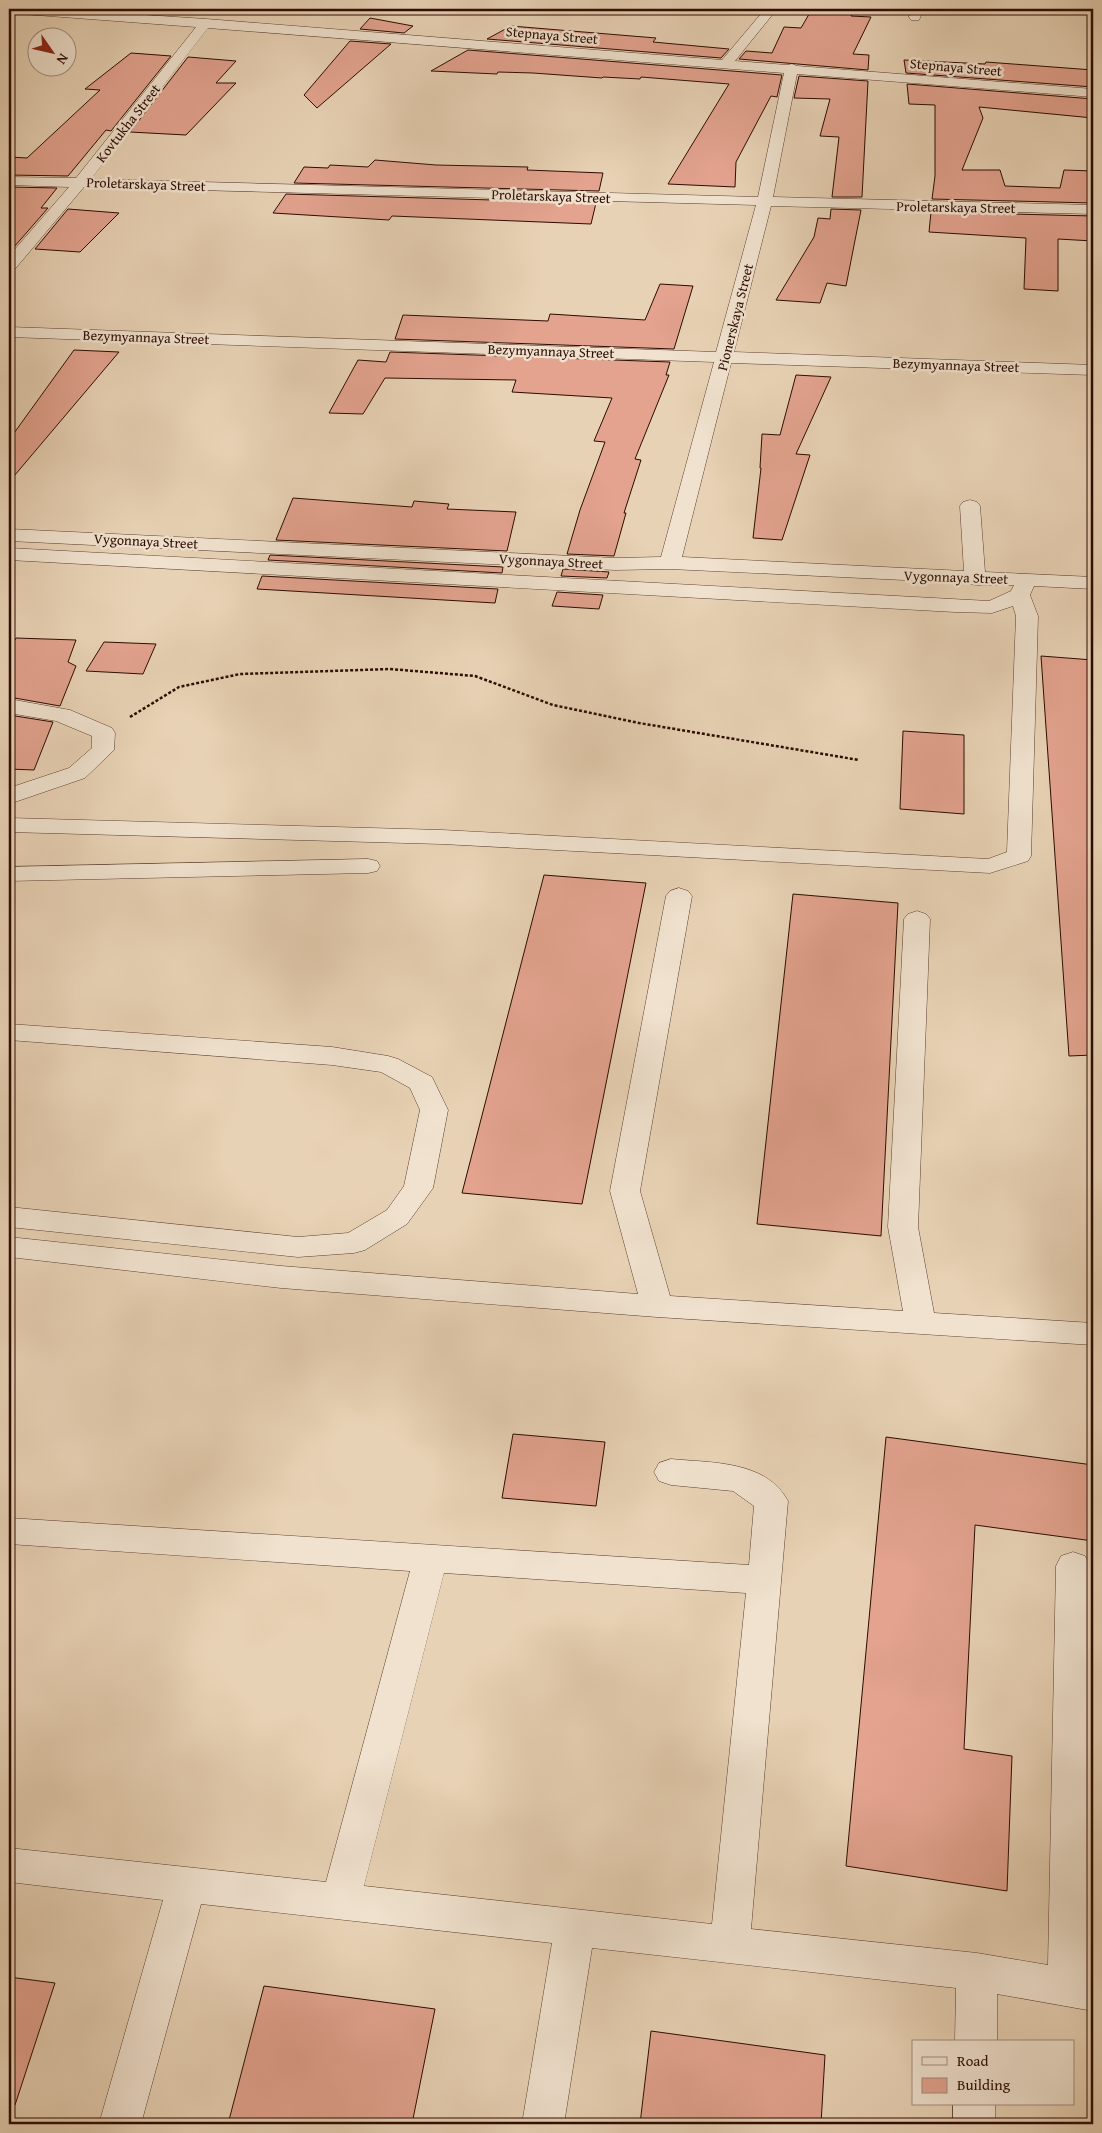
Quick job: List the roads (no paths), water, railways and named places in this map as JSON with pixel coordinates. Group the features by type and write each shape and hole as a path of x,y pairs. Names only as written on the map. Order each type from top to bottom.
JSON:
{"street":[{"name":"Stepnaya Street","path":"9,9 792,68 1093,93"},
{"path":"726,64 771,9"},
{"name":"Kovtukha Street","path":"9,266 81,182 206,23"},
{"name":"Pionerskaya Street","path":"670,564 764,202 792,68"},
{"name":"Proletarskaya Street","path":"9,181 1093,210"},
{"name":"Bezymyannaya Street","path":"9,332 1093,370"},
{"path":"970,506 975,579"},
{"name":"Vygonnaya Street","path":"9,534 615,564 670,564 975,579 1023,588 1093,583"},
{"path":"9,554 955,606 992,607 1023,588 1027,616 1019,856 990,866 442,838 9,825"},
{"path":"609,588 615,564"},
{"path":"9,706 62,715 104,733 103,750 76,773 9,797"},
{"path":"9,874 368,866"},
{"path":"657,1306 626,1191 679,896"},
{"path":"917,919 904,1227 920,1321"},
{"path":"9,1032 332,1056 388,1066 422,1083 434,1110 418,1188 397,1217 354,1243 298,1247 9,1217"},
{"path":"9,1247 280,1277 657,1306 920,1321 1093,1334"},
{"path":"671,1472 741,1479 771,1501 730,1944"},
{"path":"9,1531 765,1580"},
{"path":"341,1901 431,1558"},
{"path":"9,1865 977,1972 1081,1990 1073,1566"},
{"path":"120,2124 187,1884"},
{"path":"543,2124 575,1927"},
{"path":"976,2040 977,1972"},
{"path":"974,2106 974,2124"}]}
